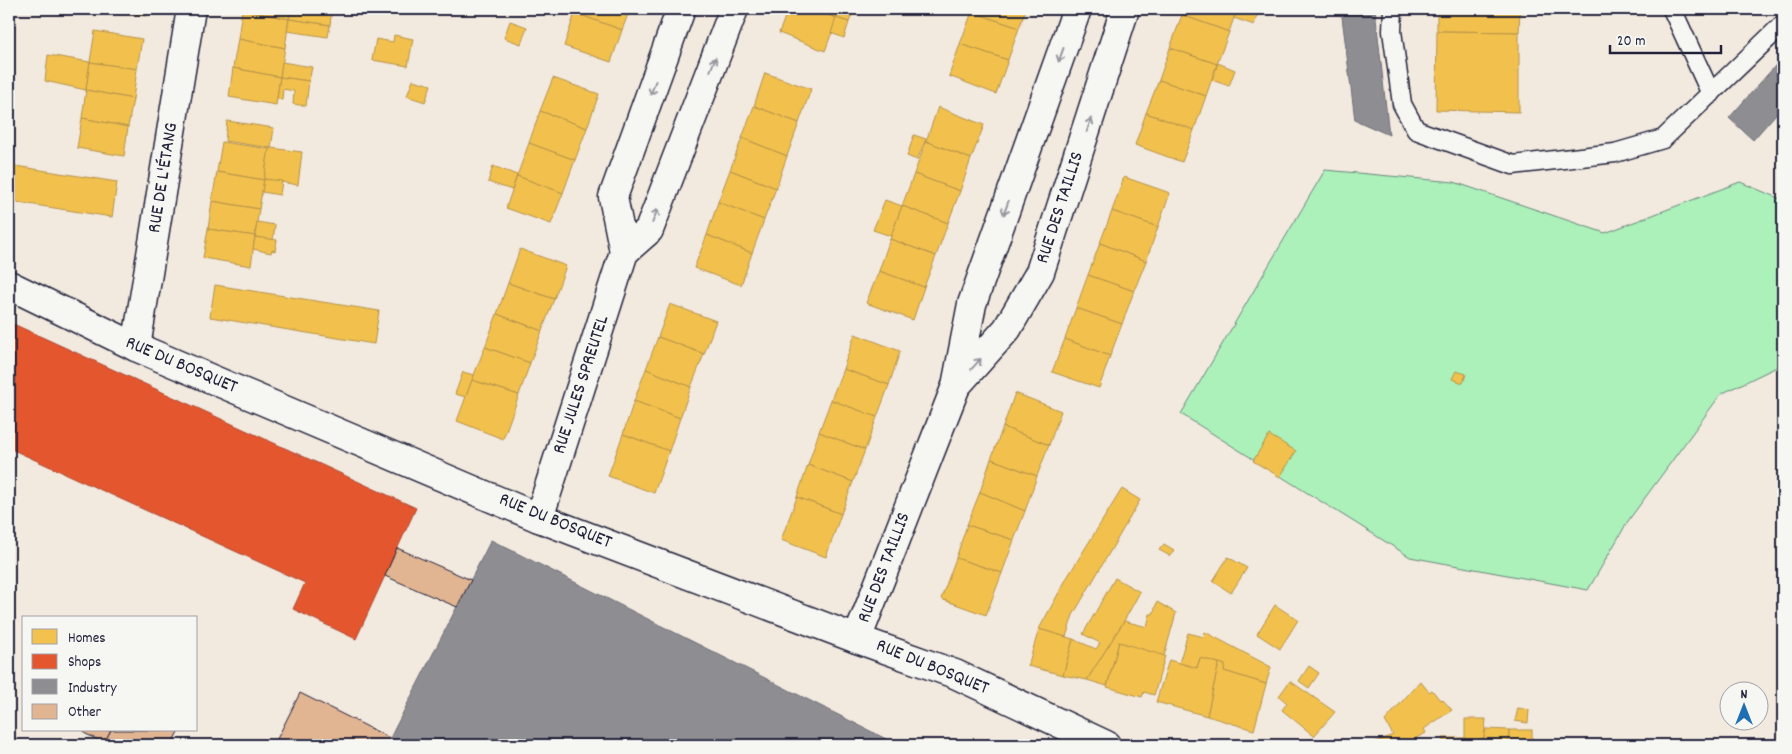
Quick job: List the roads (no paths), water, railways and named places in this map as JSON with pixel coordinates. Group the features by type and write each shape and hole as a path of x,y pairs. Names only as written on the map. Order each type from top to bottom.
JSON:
{"street":[{"name":"RUE DE L'ÉTANG","path":"136,347 192,9"},
{"name":"RUE JULES SPREUTEL","path":"539,518 624,252 613,197 681,9"},
{"path":"624,252 649,230 734,9"},
{"name":"RUE DES TAILLIS","path":"857,639 956,386 972,304 1077,9"},
{"name":"RUE DES TAILLIS","path":"956,386 1007,328 1040,272 1126,9"},
{"name":"RUE DU BOSQUET","path":"9,285 136,347 539,518 857,639 955,674 1106,745"}],"lane":[{"path":"1393,9 1392,31 1402,104 1416,130 1513,165 1615,153 1663,140 1783,24"},
{"path":"1672,9 1711,94"}]}
